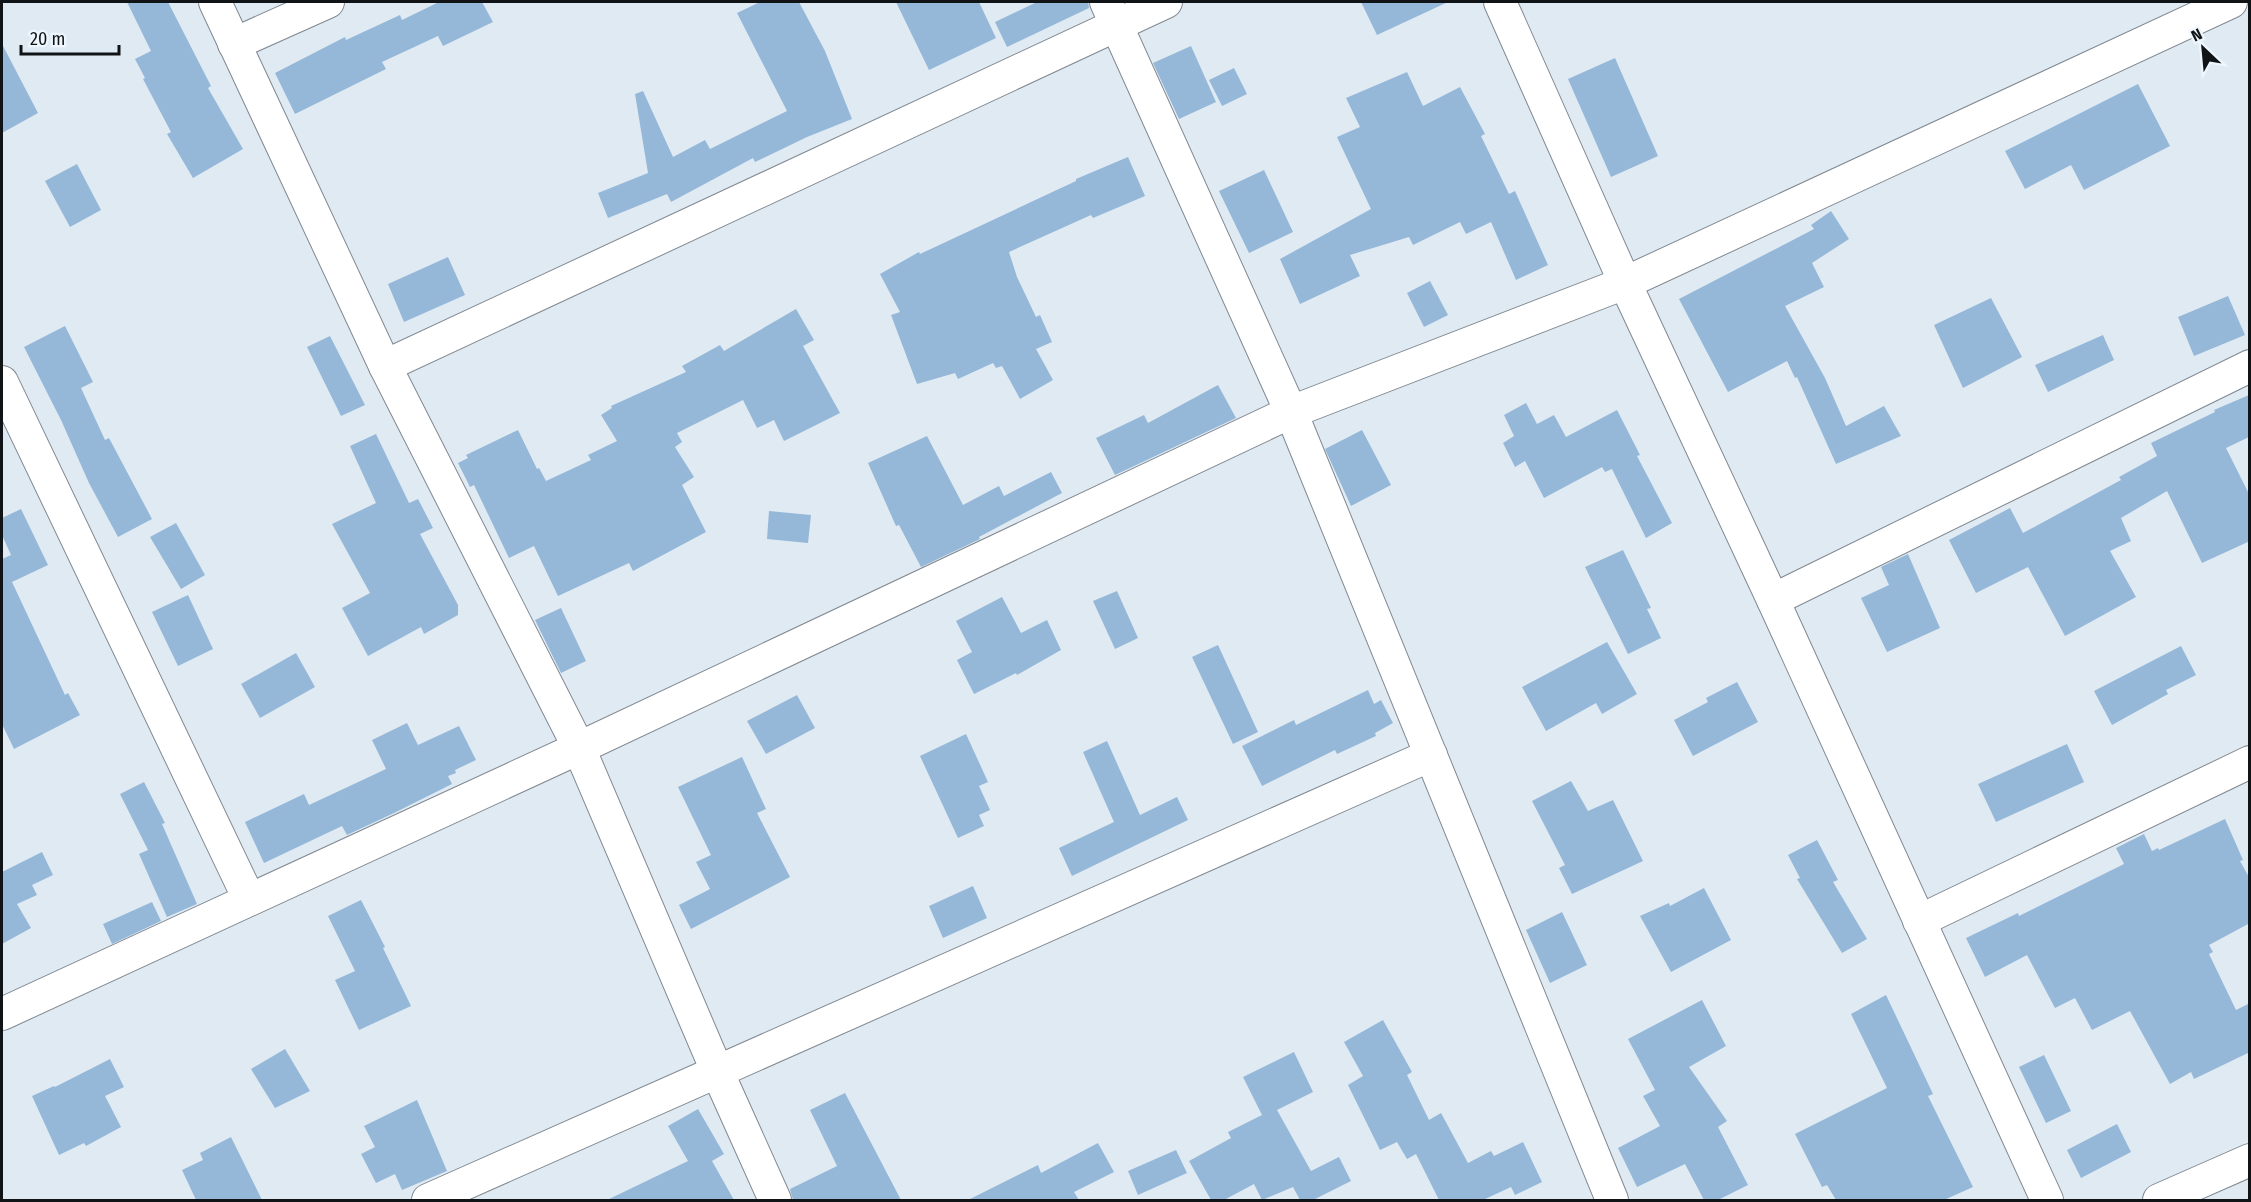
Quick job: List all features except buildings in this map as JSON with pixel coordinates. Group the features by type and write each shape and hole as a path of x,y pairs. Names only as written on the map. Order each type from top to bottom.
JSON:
{"street":[{"path":"214,2 385,366 579,748 717,1071 775,1200"},
{"path":"234,44 327,2"},
{"path":"385,366 1112,13 1166,2"},
{"path":"1500,2 1625,283 1773,600 2047,1200"},
{"path":"2,1014 579,748 1292,412 1625,283 2230,2"},
{"path":"1112,13 1292,412 1612,1200"},
{"path":"1773,600 2250,366"},
{"path":"2,382 249,899"},
{"path":"428,1200 1431,755"},
{"path":"1919,921 2250,762"},
{"path":"2159,1200 2250,1160"}]}
